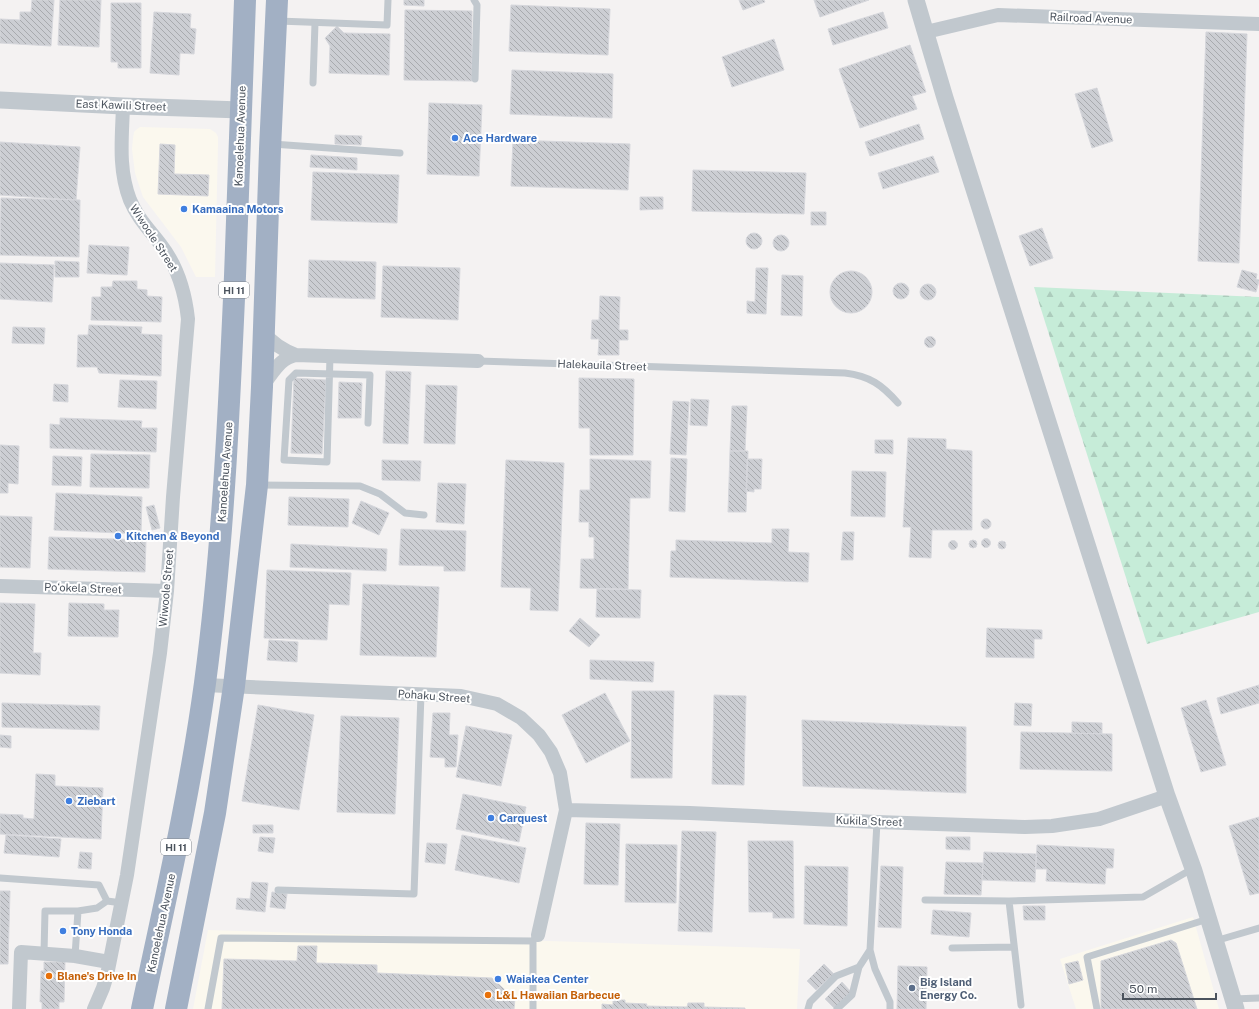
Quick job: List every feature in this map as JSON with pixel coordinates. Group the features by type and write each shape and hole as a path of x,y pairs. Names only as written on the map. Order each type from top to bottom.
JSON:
{"highway":[{"name":"Kanoelehua Avenue","path":"142,1009 184,811 204,685 217,580 232,356 245,0"},
{"name":"HI 11","path":"176,1009 215,813 234,686 257,485 277,0"},
{"path":"241,110 252,105 265,94 270,87 273,78"},
{"path":"241,110 251,113 259,121 266,134 270,147"}],"street":[{"path":"916,0 945,98 1167,796 1193,869 1234,1004"},
{"name":"Railroad Avenue","path":"926,32 998,15 1259,24"},
{"name":"East Kawili Street","path":"0,100 241,110"},
{"name":"Wiwoole Street","path":"94,1009 103,988 122,903 148,736 167,591 173,497 188,318 182,285 174,263 141,221 130,201 124,181 121,161 123,106"},
{"name":"Halekauila Street","path":"263,332 277,346 296,355 478,361"},
{"path":"262,386 283,360 296,355"},
{"name":"Po‘okela Street","path":"0,586 167,591"},
{"name":"Pohaku Street","path":"204,685 461,696 497,704 521,718 539,735 551,752 560,773 566,810 535,938"},
{"name":"Kukila Street","path":"566,810 690,813 1025,827 1052,826 1099,819 1167,796"},
{"path":"19,1009 21,952 75,956 109,962"}],"lane":[{"path":"276,21 387,25 388,0"},
{"path":"474,0 477,5 475,79"},
{"path":"313,83 315,22"},
{"path":"270,147 400,153"},
{"path":"330,356 330,374 327,462 284,460 289,380 296,373 330,374 370,375 368,423"},
{"name":"Halekauila Street","path":"478,361 845,372 866,378 877,384 885,389 898,403"},
{"path":"257,485 360,486 380,494 405,513 424,515"},
{"path":"278,890 414,894 421,694"},
{"path":"877,822 870,950 875,969 890,1002 890,1009"},
{"path":"925,900 1009,901 1143,897 1193,869"},
{"path":"0,878 99,885 108,902"},
{"path":"1009,901 1021,1005"},
{"path":"44,954 45,911 78,911 97,908 108,902 122,903"},
{"path":"75,956 78,911"},
{"path":"1097,1009 1087,957 1208,919"},
{"path":"1215,941 1259,928"},
{"path":"208,1009 220,938 535,938 533,1009"},
{"path":"952,948 1014,947"},
{"path":"837,1009 852,995 859,968 870,950"},
{"path":"808,1009 810,1002 836,976 859,968"},
{"path":"1234,1004 1259,998"}],"shaded area":[{"name":"Kamaaina Motors","path":"140,127 210,129 216,133 218,137 215,277 196,277 181,247 143,197 135,173 132,149 134,132"},
{"path":"1193,917 1219,1009 1076,1009 1060,959"},
{"name":"Waiakea Center","path":"208,930 800,949 797,1009 193,1009"}],"green space":[{"path":"1034,287 1259,297 1259,612 1147,644"}],"building":[{"path":"32,0 54,0 51,46 0,43 0,19 20,20 20,12 31,12"},
{"path":"60,0 101,0 99,47 58,45"},
{"path":"404,0 424,0 424,6 404,5"},
{"path":"739,0 764,0 765,2 743,10"},
{"path":"814,0 869,0 820,17"},
{"path":"111,3 141,3 141,68 118,68 118,62 111,62"},
{"path":"511,5 610,9 608,55 509,51"},
{"path":"405,10 472,11 472,81 404,80"},
{"path":"154,12 191,14 190,28 196,29 194,54 180,53 179,75 150,73"},
{"path":"883,12 888,28 833,45 828,29"},
{"path":"337,26 344,33 390,34 389,75 329,73 330,46 325,38"},
{"path":"1206,32 1247,34 1239,263 1198,261"},
{"path":"774,39 784,70 732,87 722,57"},
{"path":"910,45 926,92 912,96 917,109 860,128 839,69"},
{"path":"512,70 613,74 612,118 510,114"},
{"path":"1097,88 1113,141 1092,148 1075,94"},
{"path":"429,103 482,105 479,176 427,174"},
{"path":"919,124 924,139 870,156 865,142"},
{"path":"335,135 362,136 361,145 335,144"},
{"path":"513,140 630,144 628,190 511,186"},
{"path":"0,142 80,147 76,200 0,195"},
{"path":"160,144 175,145 174,174 209,175 208,196 158,194"},
{"path":"311,155 357,158 357,170 310,167"},
{"path":"933,156 939,172 883,189 878,173"},
{"path":"693,170 806,173 804,214 692,211"},
{"path":"313,172 399,175 397,223 311,220"},
{"path":"640,197 663,197 663,209 640,210"},
{"path":"1,198 80,200 79,257 0,255"},
{"path":"811,212 826,212 826,225 811,225"},
{"path":"1042,228 1053,258 1030,266 1019,236"},
{"path":"751,233 757,233 762,238 760,247 757,249 751,249 746,244 746,238"},
{"path":"778,235 784,235 789,240 787,249 784,251 778,251 773,246 773,240"},
{"path":"89,245 129,247 127,275 87,273"},
{"path":"309,260 376,262 375,299 308,297"},
{"path":"55,261 79,262 79,277 55,277"},
{"path":"0,263 54,265 52,302 0,299"},
{"path":"383,266 460,268 458,320 381,317"},
{"path":"756,268 768,268 766,314 747,313 747,301 755,302"},
{"path":"1242,270 1257,274 1256,279 1259,281 1256,292 1237,287"},
{"path":"847,271 855,271 863,274 869,280 872,292 869,304 863,310 855,313 847,313 839,310 833,304 830,296 830,288 833,280 839,274"},
{"path":"782,275 803,276 802,316 781,315"},
{"path":"113,281 137,281 137,289 147,290 147,296 162,297 161,322 91,320 92,297 101,297 101,287 112,287"},
{"path":"898,283 904,283 909,288 907,297 904,299 898,299 893,294 893,288"},
{"path":"925,284 931,284 936,289 934,298 931,300 925,300 920,295 920,289"},
{"path":"600,296 620,297 619,330 628,330 628,340 619,340 619,355 598,355 599,339 591,339 592,320 599,320"},
{"path":"89,325 142,327 141,334 162,335 161,376 99,373 97,367 77,367 78,335 88,335"},
{"path":"13,327 45,328 44,344 12,343"},
{"path":"930,336 934,338 936,342 934,346 930,348 926,346 924,342 926,338"},
{"path":"386,371 411,372 408,444 383,443"},
{"path":"294,378 326,380 322,454 291,453"},
{"path":"579,378 634,379 633,455 590,455 590,428 579,428"},
{"path":"120,380 157,381 156,409 118,407"},
{"path":"339,382 362,383 361,418 338,418"},
{"path":"54,384 68,385 68,402 53,401"},
{"path":"426,385 457,386 455,444 424,443"},
{"path":"691,399 709,400 707,426 690,425"},
{"path":"673,401 689,402 686,455 670,454"},
{"path":"732,406 747,406 745,451 730,451"},
{"path":"60,418 142,421 141,428 157,428 156,452 50,448 50,424 60,425"},
{"path":"908,438 946,439 946,449 972,451 972,530 932,530 931,558 909,557 911,527 903,527"},
{"path":"875,440 893,440 893,454 875,453"},
{"path":"0,445 19,446 18,484 8,483 8,493 0,493"},
{"path":"730,451 748,451 746,512 728,512"},
{"path":"91,454 150,455 149,488 90,487"},
{"path":"53,456 82,457 81,486 52,485"},
{"path":"671,458 687,459 685,512 669,511"},
{"path":"590,459 651,461 650,498 630,498 628,589 580,588 581,559 594,559 594,537 589,537 589,522 579,522 580,490 590,490"},
{"path":"747,459 762,459 761,489 754,489 754,492 746,491"},
{"path":"382,460 421,461 420,481 382,480"},
{"path":"506,460 564,463 558,611 530,610 531,588 501,587"},
{"path":"852,471 886,472 885,517 851,516"},
{"path":"438,483 466,484 464,524 436,522"},
{"path":"56,493 142,497 141,534 54,530"},
{"path":"289,497 349,499 348,527 288,525"},
{"path":"361,501 389,513 379,535 352,523"},
{"path":"154,505 160,528 152,530 146,507"},
{"path":"0,516 32,517 30,568 0,567"},
{"path":"984,519 988,519 990,520 990,528 984,529 981,526 981,522"},
{"path":"401,529 466,531 465,571 444,571 444,566 399,565"},
{"path":"772,529 789,529 788,552 809,553 808,582 670,577 671,551 676,551 676,540 772,543"},
{"path":"843,532 854,532 853,560 841,560"},
{"path":"49,537 146,540 145,572 48,569"},
{"path":"984,539 988,539 990,543 988,547 984,547 982,545 982,541"},
{"path":"953,540 958,545 953,550 948,545"},
{"path":"971,540 975,540 977,544 975,548 971,548 969,546 969,542"},
{"path":"1000,541 1004,541 1006,545 1004,549 1000,549 998,547 998,543"},
{"path":"291,544 387,549 386,571 290,567"},
{"path":"267,570 351,573 349,605 329,604 327,640 264,638"},
{"path":"363,584 439,587 436,657 360,655"},
{"path":"597,589 641,590 640,618 596,617"},
{"path":"0,603 35,604 33,653 41,653 40,675 0,673"},
{"path":"69,603 104,604 104,610 119,610 118,637 68,636"},
{"path":"580,618 600,635 589,647 569,631"},
{"path":"987,628 1042,630 1042,639 1034,639 1034,658 986,657"},
{"path":"269,640 298,642 297,662 267,660"},
{"path":"590,660 654,662 653,682 590,679"},
{"path":"1259,685 1259,703 1221,714 1217,698"},
{"path":"632,691 674,691 672,778 631,778"},
{"path":"605,693 630,741 586,763 562,715"},
{"path":"714,695 746,696 744,785 712,784"},
{"path":"1206,700 1226,765 1201,772 1181,708"},
{"path":"2,703 100,706 99,730 2,727"},
{"path":"1015,703 1032,704 1031,726 1014,725"},
{"path":"258,705 314,715 299,810 242,801"},
{"path":"433,713 450,713 449,735 458,735 456,767 445,767 445,758 430,757"},
{"path":"341,716 399,718 395,814 337,812"},
{"path":"802,720 966,727 966,793 803,786"},
{"path":"1072,722 1102,723 1102,734 1072,733"},
{"path":"466,726 512,735 501,786 456,777"},
{"path":"1021,732 1112,734 1112,771 1020,769"},
{"path":"0,735 11,736 11,748 0,747"},
{"name":"Ziebart","path":"36,774 55,775 55,786 103,788 101,839 0,834 0,814 23,815 23,818 34,819"},
{"name":"Carquest","path":"463,794 526,807 519,842 456,829"},
{"path":"1259,817 1259,893 1250,895 1229,826"},
{"path":"586,823 620,824 618,885 584,884"},
{"path":"253,825 273,825 273,833 253,833"},
{"path":"682,831 716,832 712,932 678,931"},
{"path":"6,835 61,839 59,857 4,853"},
{"path":"462,835 526,848 519,883 455,870"},
{"path":"260,837 275,838 273,853 258,851"},
{"path":"946,837 970,837 970,850 946,849"},
{"path":"748,841 793,841 794,918 773,918 773,912 749,912"},
{"path":"427,843 447,844 445,864 425,862"},
{"path":"626,844 677,845 676,903 625,902"},
{"path":"1037,845 1114,849 1113,868 1106,868 1105,884 1046,881 1047,869 1036,869"},
{"path":"80,852 92,853 91,869 78,868"},
{"path":"984,852 1036,854 1035,882 982,880"},
{"path":"946,862 983,863 981,895 944,894"},
{"path":"805,866 848,867 847,926 804,924"},
{"path":"881,866 903,867 901,928 878,927"},
{"path":"252,882 268,883 265,912 236,909 237,898 250,899"},
{"path":"0,891 10,891 8,964 0,964"},
{"path":"272,892 287,894 285,909 270,907"},
{"path":"1023,906 1045,906 1045,920 1024,920"},
{"path":"933,910 971,913 969,937 931,934"},
{"path":"1171,940 1176,943 1197,1009 1101,1009 1101,961"},
{"path":"298,946 317,946 316,963 377,965 377,973 492,978 515,999 514,1009 222,1009 224,959 297,961"},
{"path":"1078,961 1083,980 1069,984 1065,964"},
{"path":"44,962 65,962 64,1002 59,1002 59,1009 42,1009 42,1002 40,1002 41,971 44,971"},
{"path":"824,964 834,974 816,990 807,981"},
{"name":"Big Island Energy Co.","path":"898,966 927,967 926,1009 897,1009"},
{"path":"842,982 851,992 834,1008 825,999"},
{"path":"613,1000 625,1000 625,1003 647,1004 646,1006 687,1007 688,1003 704,1003 704,1007 745,1009 602,1009 602,1004 613,1005"}],"place":[{"name":"Ace Hardware","path":"455,138"},
{"name":"Kamaaina Motors","path":"184,209"},
{"name":"Kitchen & Beyond","path":"118,536"},
{"name":"Ziebart","path":"69,801"},
{"name":"Carquest","path":"491,818"},
{"name":"Tony Honda","path":"63,931"},
{"name":"Blane's Drive In","path":"49,976"},
{"name":"Waiakea Center","path":"498,979"},
{"name":"Big Island Energy Co.","path":"912,988"},
{"name":"L&L Hawaiian Barbecue","path":"488,995"}]}
